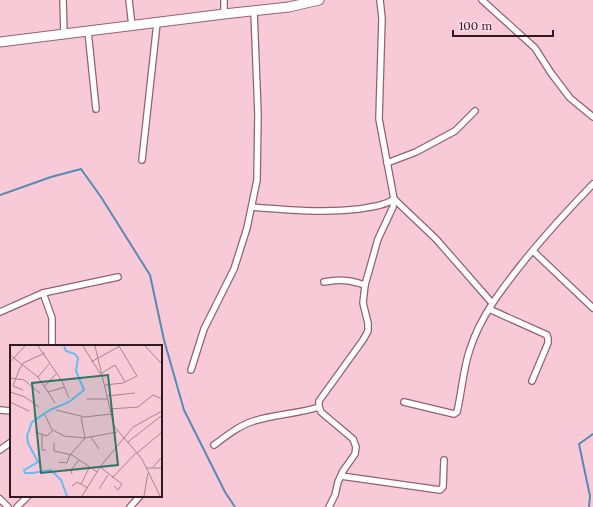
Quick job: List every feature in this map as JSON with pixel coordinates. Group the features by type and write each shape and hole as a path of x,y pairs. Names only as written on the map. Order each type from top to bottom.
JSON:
{"highway":[{"path":"0,42 289,7 319,0"}],"street":[{"path":"63,0 64,34"},
{"path":"129,0 132,26"},
{"path":"224,0 224,14"},
{"path":"329,507 335,495 341,476 355,454 356,447 353,439 327,417 319,407 319,401 368,331 368,323 363,303 365,285 378,239 393,207 394,199 379,119 382,18 380,0"},
{"path":"482,0 535,48 551,73 570,98 593,117"},
{"path":"191,370 204,329 234,270 247,228 257,180 258,114 254,11"},
{"path":"142,160 157,23"},
{"path":"88,31 96,109"},
{"path":"0,47 10,41"},
{"path":"387,162 416,152 455,131 475,111"},
{"path":"404,402 454,414 457,412 462,380 470,349 481,323 498,293 552,227 592,187"},
{"path":"252,207 300,211 338,211 376,207 389,203 394,199"},
{"path":"394,199 436,239 492,303"},
{"path":"533,251 593,308"},
{"path":"0,312 43,293 118,277"},
{"path":"324,282 336,279 351,280 365,285"},
{"path":"43,293 52,318 52,345"},
{"path":"489,309 547,335 548,344 532,381"},
{"path":"214,446 226,436 252,421 282,414 304,412 319,407"},
{"path":"0,410 10,411"},
{"path":"0,450 10,443"},
{"path":"341,476 440,490 443,487 444,460"},
{"path":"17,507 27,497"},
{"path":"130,507 139,497"},
{"path":"0,499 8,507"}],"waterway":[{"path":"0,195 51,177 81,169 101,197 150,275 164,340 184,410 225,492 235,507"},
{"path":"589,507 590,496 579,444 593,434"}]}
